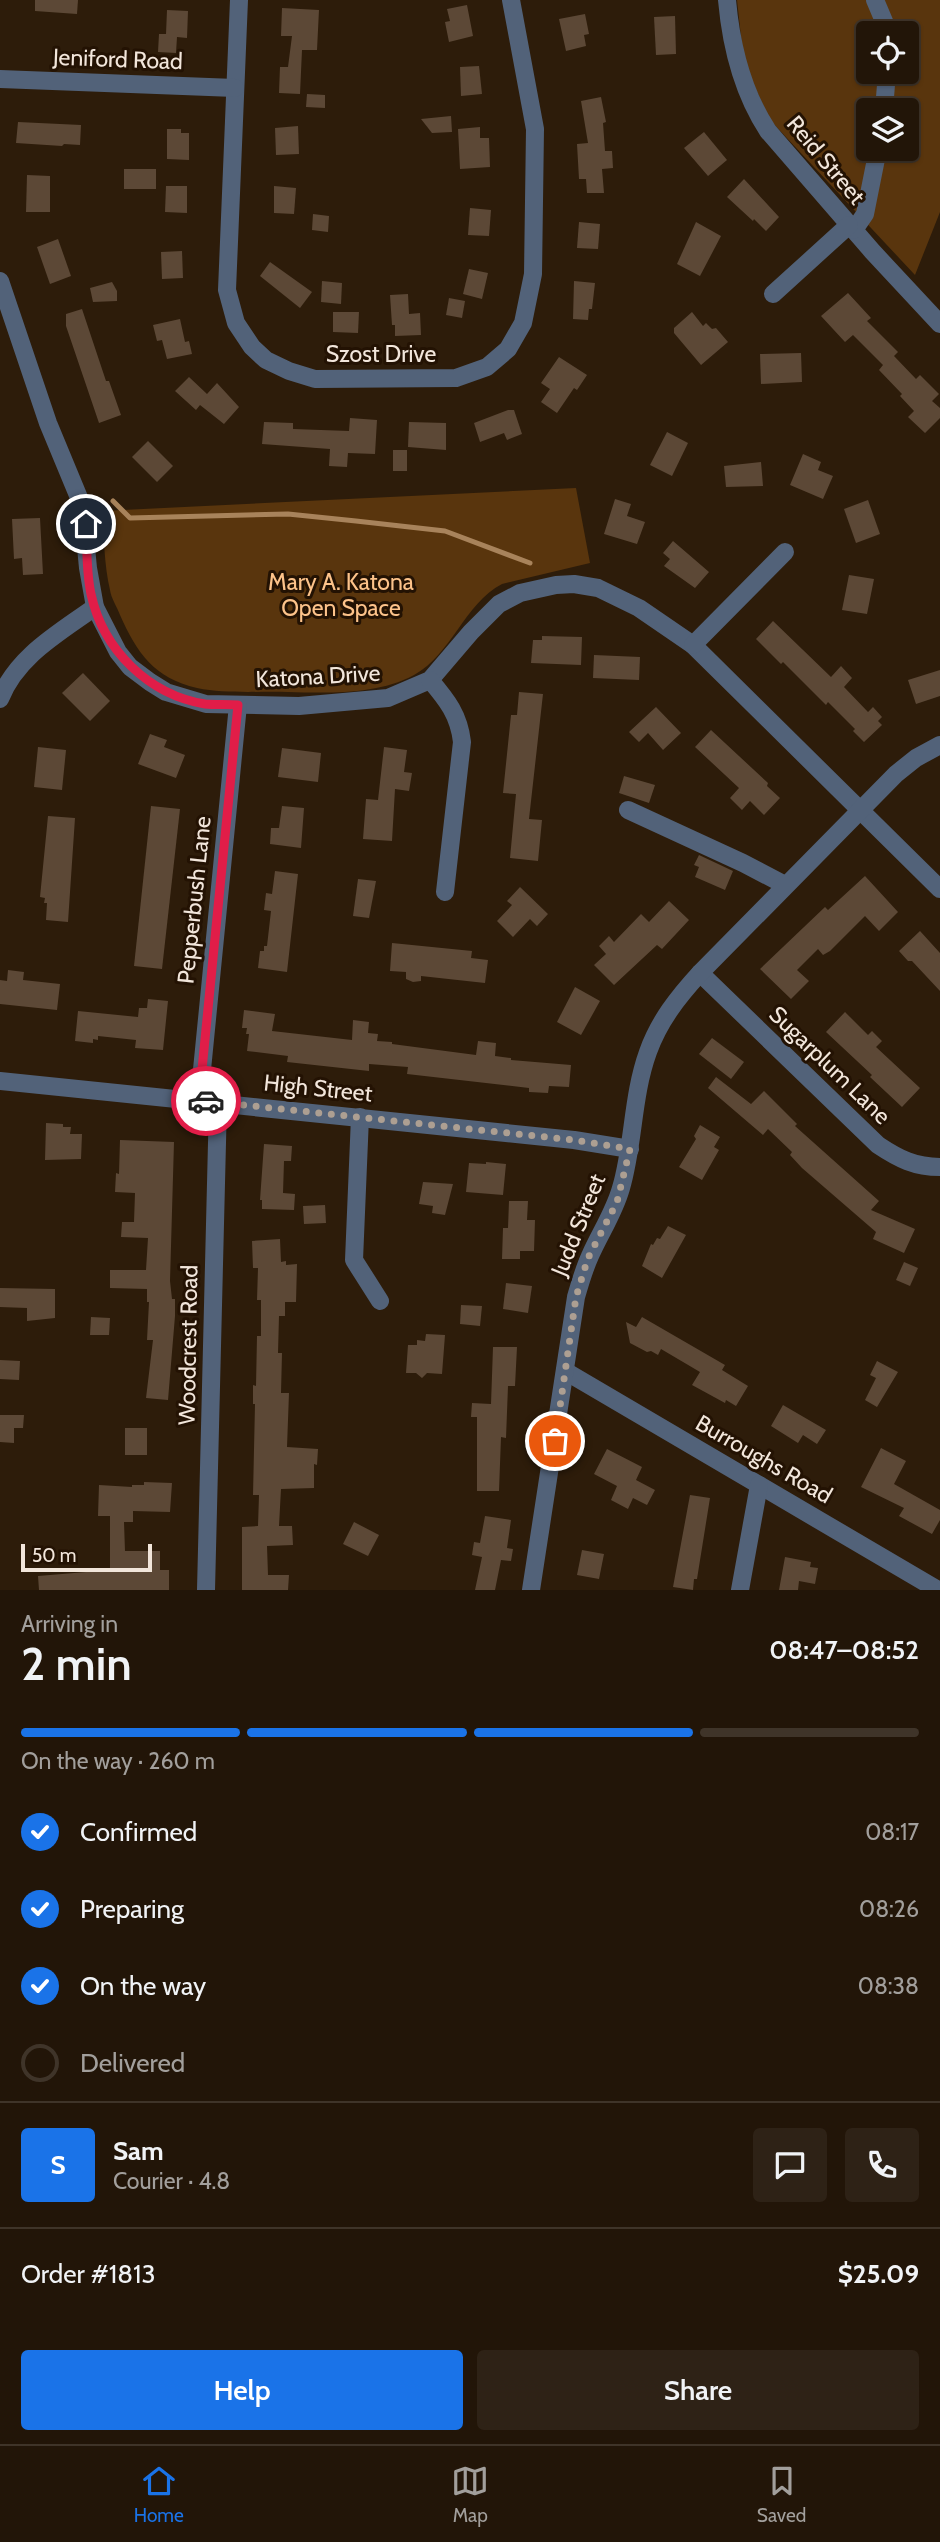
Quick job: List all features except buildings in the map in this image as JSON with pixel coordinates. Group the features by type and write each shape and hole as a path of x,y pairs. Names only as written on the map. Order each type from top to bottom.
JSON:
{"street":[{"name":"Szost Drive","path":"239,0 226,290 236,323 252,347 266,360 315,379 456,378 487,366 508,349 523,323 533,274 535,129 511,0"},
{"name":"Reid Street","path":"727,0 737,56 756,111 777,144 940,324"},
{"path":"874,0 883,21"},
{"name":"Jeniford Road","path":"0,79 234,88"},
{"path":"773,293 866,214 876,161"},
{"name":"Katona Drive","path":"0,281 48,423 82,505 95,607 118,652 130,667 166,692 206,704 238,705 299,706 388,698 430,680 499,604 520,593 556,585 574,584 598,588 621,597 693,645 940,889"},
{"path":"693,645 785,552"},
{"path":"0,699 10,679 25,660 95,607"},
{"path":"430,680 455,711 462,742 445,892"},
{"name":"Pepperbush Lane","path":"199,1100 238,705"},
{"name":"Judd Street","path":"531,1590 576,1297 588,1258 617,1202 648,1052 669,1009 700,973 860,808 906,766 940,745"},
{"path":"628,810 785,885"},
{"name":"Sugarplum Lane","path":"700,973 878,1145 909,1163 940,1167"},
{"name":"High Street","path":"0,1081 360,1117 630,1149"},
{"name":"Woodcrest Road","path":"206,1590 218,1102"},
{"path":"360,1117 354,1260 380,1301"},
{"name":"Burroughs Road","path":"565,1371 938,1590"},
{"path":"740,1590 759,1485"}],"green space":[{"path":"737,0 940,0 940,212 915,275 770,120 744,64"},
{"name":"Mary A. Katona Open Space","path":"576,488 590,563 502,584 478,604 427,666 400,682 369,689 336,692 243,692 208,690 182,684 158,671 140,652 126,629 108,580 102,511"}],"waterway":[{"path":"113,501 130,518 288,514 445,531 530,563"}],"way so far":[{"path":"206,1101 574,1140 630,1149 617,1202 588,1258 576,1297 555,1441"}],"route":[{"path":"86,524 88,568 95,607 108,636 130,667 166,692 206,704 238,705 199,1100 206,1101"}]}
